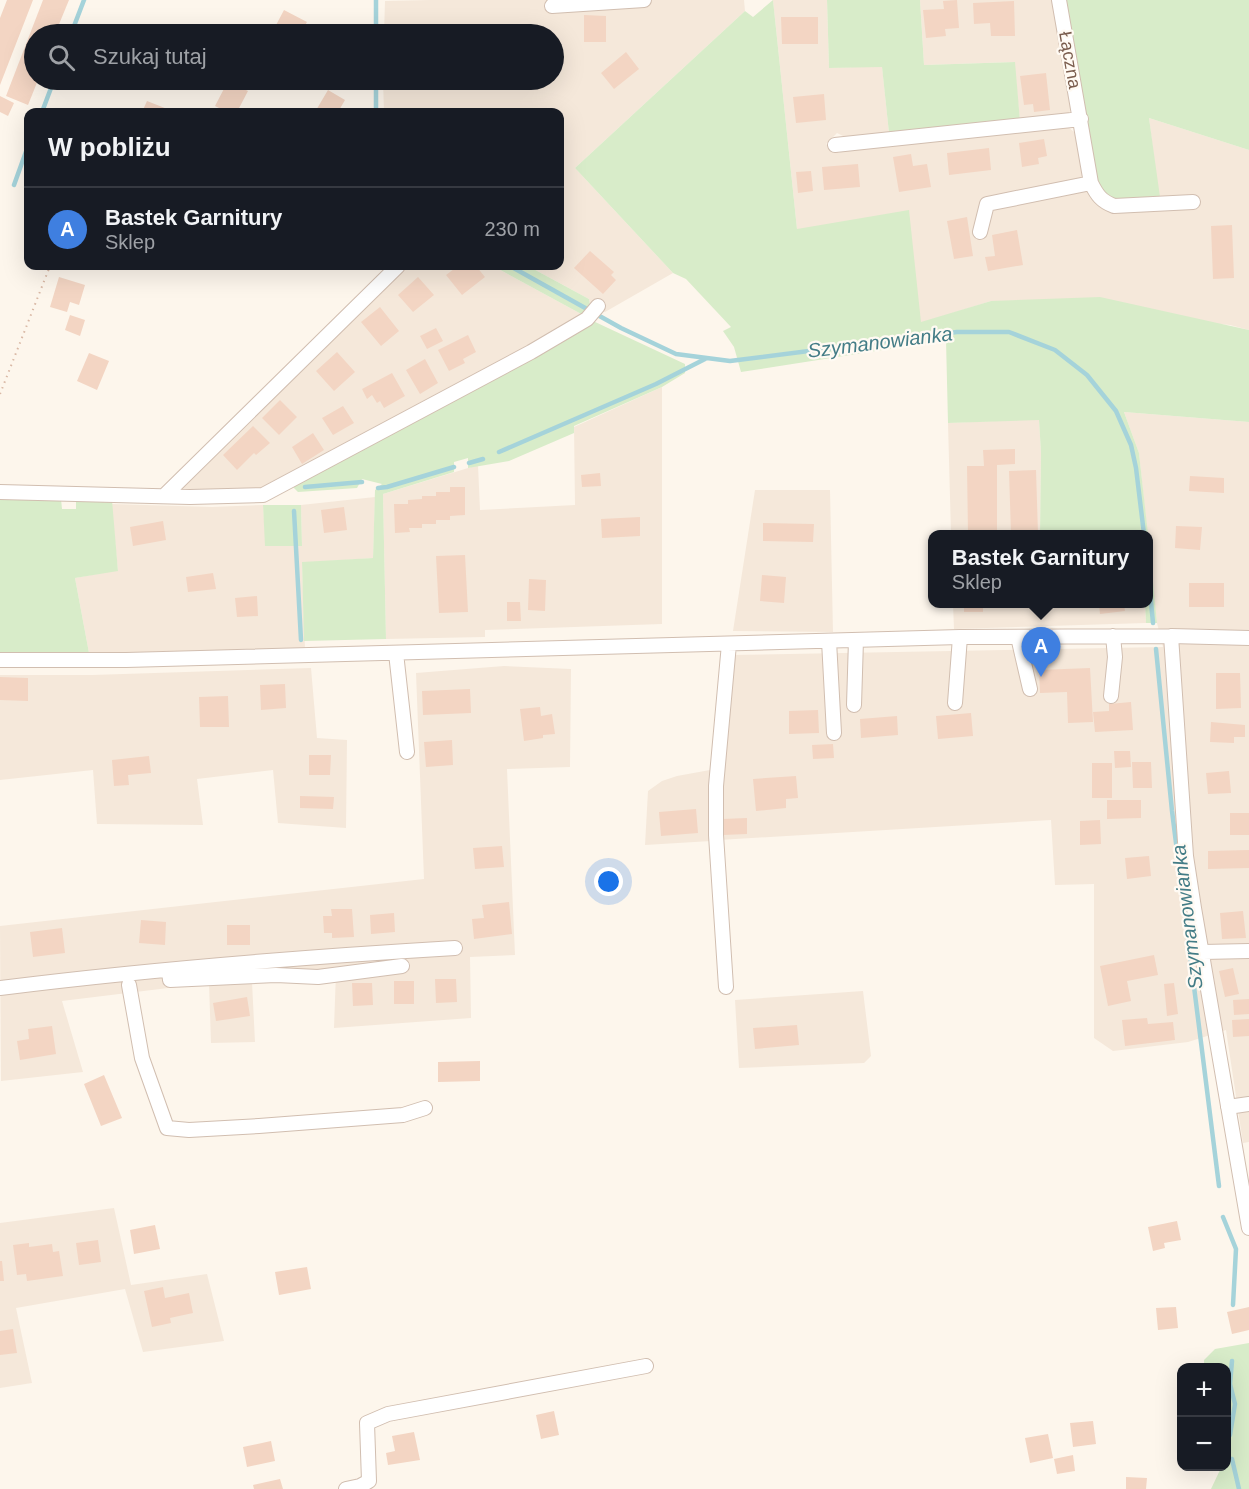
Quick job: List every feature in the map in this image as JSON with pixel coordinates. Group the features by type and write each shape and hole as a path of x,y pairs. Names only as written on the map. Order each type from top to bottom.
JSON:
{"street":[{"path":"552,6 644,0"},
{"name":"Łączna","path":"1059,0 1091,183"},
{"path":"835,145 1081,119"},
{"path":"980,232 987,204 1091,183 1096,195 1103,202 1114,206 1193,202"},
{"path":"164,496 394,270"},
{"path":"0,492 256,496 270,492 531,352 587,320 598,306"},
{"path":"1110,696 1115,657 1113,636"},
{"path":"1171,636 1186,856 1249,1228"},
{"path":"0,660 126,660 960,637 1249,638"},
{"path":"955,703 960,637"},
{"path":"1018,637 1030,689"},
{"path":"854,705 856,640"},
{"path":"829,641 834,733"},
{"path":"726,987 716,835 716,786 729,644"},
{"path":"396,653 407,752"},
{"path":"0,988 125,972 169,971 293,957 455,948"},
{"path":"1203,951 1249,951"},
{"path":"169,971 170,980 276,975 318,977 402,966"},
{"path":"129,985 142,1058 167,1128 189,1130 403,1115 424,1108"},
{"path":"1228,1107 1249,1104"},
{"path":"346,1489 369,1481 367,1423 388,1414 646,1366"}],"path":[{"path":"0,394 48,270"}],"shaded area":[{"path":"744,0 745,11 575,168 673,273 605,312 590,305 589,299 535,270 564,270 564,108 384,108 383,90 564,90 564,24 384,24 385,1"},
{"path":"773,0 827,0 829,68 882,66 889,133 845,137 837,133 826,144 839,153 848,147 1067,126 1160,206 1149,118 1249,150 1249,330 1230,325 991,301 921,323 797,229"},
{"path":"920,0 1052,0 1072,109 1066,116 1020,121 1014,62 924,65"},
{"path":"402,270 500,270 583,315 572,325 262,490 186,491 178,486"},
{"path":"662,387 662,624 485,630 485,637 386,639 383,494 478,465 480,510 575,505 574,427"},
{"path":"1124,412 1249,422 1249,1142 1243,1143 1226,1030 1188,1042 1113,1051 1094,1038 1094,884 1055,885 1051,820 719,840 731,655 1163,647 1157,623 1153,585 1153,530 1147,530 1139,453"},
{"path":"1039,419 1040,530 951,530 948,423"},
{"path":"755,490 830,490 833,632 733,631"},
{"path":"375,497 373,558 302,563 305,649 89,653 75,578 118,570 111,504 212,507 263,505 266,546 302,546 301,505"},
{"path":"953,608 1145,608 1146,623 954,629"},
{"path":"504,666 571,669 570,767 507,769 515,955 470,957 471,1018 334,1028 336,972 252,982 255,1042 211,1043 209,983 62,1001 83,1072 1,1081 0,926 424,879 416,673"},
{"path":"311,668 317,738 347,740 346,828 278,823 273,770 197,779 203,825 97,824 93,770 0,780 0,675 92,675"},
{"path":"710,770 711,841 645,845 648,791 662,781"},
{"path":"863,991 871,1056 864,1063 739,1068 735,1000"},
{"path":"114,1208 131,1285 207,1274 224,1341 143,1352 125,1289 16,1308 32,1383 0,1388 0,1223"}],"green space":[{"path":"773,0 797,229 909,210 921,322 991,301 1100,297 1249,330 1249,422 1124,412 1139,453 1148,530 1040,530 1039,420 948,423 946,340 741,372 734,347 723,331 731,327 686,279 673,273 575,168 745,11 753,17"},
{"path":"827,0 920,0 924,65 1015,62 1020,121 889,133 882,67 829,68"},
{"path":"1066,0 1249,0 1249,150 1149,118 1160,197 1111,200 1095,184"},
{"path":"500,270 535,270 589,299 590,305 583,315"},
{"path":"593,321 685,364 685,373 662,387 574,426 574,433 509,461 468,468 468,458 454,462 454,472 383,494 386,639 304,641 302,562 373,558 375,490 382,484 362,479 357,488 298,492 293,487 293,483 573,336"},
{"path":"0,496 61,499 62,509 76,509 76,499 112,500 118,571 75,578 89,653 0,655"},
{"path":"263,505 301,505 302,546 265,546"},
{"path":"1153,582 1157,623 1146,623 1145,608 1153,608"},
{"path":"1249,1343 1249,1489 1211,1489 1220,1471 1231,1471 1231,1363 1204,1363 1204,1360 1215,1349"}],"building":[{"path":"7,0 33,0 0,85 0,18"},
{"path":"43,0 69,0 59,24 34,24"},
{"path":"957,0 959,28 945,29 946,36 926,38 923,10 944,9 943,1"},
{"path":"1014,1 1015,36 991,36 990,23 974,24 973,3"},
{"path":"284,10 307,22 306,24 277,24"},
{"path":"584,15 606,16 606,42 584,42"},
{"path":"781,17 818,17 818,44 782,44"},
{"path":"24,49 24,90 34,90 28,105 6,96"},
{"path":"626,52 639,69 614,89 601,73"},
{"path":"1046,73 1050,110 1034,112 1033,104 1024,105 1020,76"},
{"path":"223,90 248,91 239,108 215,106"},
{"path":"328,90 345,100 340,108 317,108"},
{"path":"824,94 826,120 796,123 793,97"},
{"path":"0,96 14,103 8,116 0,112"},
{"path":"147,101 165,108 144,108"},
{"path":"1044,139 1047,156 1038,158 1039,164 1022,167 1019,143"},
{"path":"989,148 991,170 949,175 947,153"},
{"path":"911,154 913,166 927,164 931,187 899,192 893,157"},
{"path":"858,164 860,187 824,190 822,167"},
{"path":"811,171 813,191 798,193 796,172"},
{"path":"967,217 973,256 954,259 947,221"},
{"path":"1232,225 1234,278 1213,279 1211,226"},
{"path":"1017,230 1023,265 988,271 985,257 995,256 992,235"},
{"path":"590,251 614,272 611,275 616,280 603,294 574,268"},
{"path":"453,270 479,270 485,277 462,295 446,275"},
{"path":"59,277 85,285 79,305 70,302 67,312 50,307"},
{"path":"418,277 434,295 413,312 398,295"},
{"path":"380,307 399,331 381,346 361,322"},
{"path":"70,315 85,320 80,336 65,330"},
{"path":"436,328 443,341 427,349 420,336"},
{"path":"468,335 476,352 463,359 465,363 449,371 438,350"},
{"path":"337,352 355,372 334,391 316,371"},
{"path":"89,353 109,361 97,390 77,381"},
{"path":"425,359 438,383 420,394 406,370"},
{"path":"392,373 405,396 384,408 380,401 377,403 372,395 367,399 362,389"},
{"path":"280,400 297,417 279,435 262,418"},
{"path":"343,406 354,423 333,435 322,418"},
{"path":"253,426 270,443 256,455 254,453 237,470 223,455"},
{"path":"313,433 324,450 302,464 292,447"},
{"path":"1015,449 1015,464 997,465 997,530 968,530 967,466 984,466 983,450"},
{"path":"1036,470 1038,530 1011,530 1009,471"},
{"path":"600,473 601,486 582,487 581,475"},
{"path":"1190,476 1224,478 1224,493 1189,491"},
{"path":"450,487 465,487 465,515 450,516 450,520 436,520 436,524 422,524 422,528 409,528 410,532 395,533 394,504 408,504 408,500 422,499 422,496 436,496 436,492 450,492"},
{"path":"344,507 347,530 324,533 321,510"},
{"path":"640,517 640,536 602,538 601,519"},
{"path":"163,521 166,540 133,546 130,527"},
{"path":"763,523 814,524 813,542 763,541"},
{"path":"1176,526 1202,527 1200,550 1175,548"},
{"path":"465,555 468,612 439,613 436,556"},
{"path":"213,573 216,589 188,592 186,577"},
{"path":"762,575 786,577 784,603 760,601"},
{"path":"529,579 546,580 545,611 528,610"},
{"path":"1189,583 1224,583 1224,607 1189,607"},
{"path":"257,596 258,616 237,617 235,598"},
{"path":"507,602 520,602 521,621 507,621"},
{"path":"964,608 983,608 983,612 964,612"},
{"path":"1099,608 1125,608 1125,611 1100,614"},
{"path":"1090,668 1093,722 1068,723 1067,692 1040,693 1039,670"},
{"path":"1216,673 1240,673 1241,708 1216,709"},
{"path":"0,677 28,678 28,701 0,700"},
{"path":"285,684 286,708 261,710 260,685"},
{"path":"470,689 471,713 423,715 422,691"},
{"path":"228,696 229,727 200,727 199,697"},
{"path":"1131,702 1133,730 1095,732 1093,712 1109,711 1109,704"},
{"path":"540,707 541,716 552,714 555,734 524,741 520,709"},
{"path":"818,710 819,733 789,734 789,711"},
{"path":"971,713 973,736 938,739 936,716"},
{"path":"897,716 898,735 861,738 860,719"},
{"path":"1211,722 1245,725 1245,737 1234,737 1234,743 1210,742"},
{"path":"452,740 453,765 426,767 424,742"},
{"path":"833,744 834,758 813,759 812,745"},
{"path":"1114,751 1130,751 1131,767 1115,768"},
{"path":"309,755 331,755 330,775 309,775"},
{"path":"149,756 151,773 128,775 129,785 114,786 112,760"},
{"path":"1132,762 1151,762 1152,788 1133,788"},
{"path":"1092,763 1112,763 1112,798 1092,798"},
{"path":"1229,771 1231,793 1208,794 1206,773"},
{"path":"796,776 798,798 786,799 786,808 756,811 753,779"},
{"path":"300,796 334,797 333,809 300,808"},
{"path":"1107,800 1141,800 1141,818 1107,819"},
{"path":"696,809 698,833 661,836 659,812"},
{"path":"1230,813 1249,813 1249,835 1230,835"},
{"path":"747,818 747,834 723,835 722,819"},
{"path":"1100,820 1101,844 1080,845 1080,821"},
{"path":"502,846 504,867 475,869 473,848"},
{"path":"1249,850 1249,868 1208,869 1208,851"},
{"path":"1149,856 1151,876 1127,879 1125,858"},
{"path":"509,902 512,934 474,939 472,919 484,918 482,905"},
{"path":"331,909 352,909 354,937 332,938 332,933 324,933 323,916 332,916"},
{"path":"1243,911 1246,938 1222,939 1220,913"},
{"path":"394,913 395,932 371,934 370,915"},
{"path":"141,920 166,922 165,945 139,943"},
{"path":"227,925 250,925 250,945 227,945"},
{"path":"62,928 65,953 33,957 30,932"},
{"path":"1154,955 1158,975 1127,981 1131,1001 1108,1006 1100,966"},
{"path":"1233,968 1239,994 1225,997 1219,971"},
{"path":"435,979 456,979 457,1002 436,1003"},
{"path":"394,981 414,981 414,1004 394,1004"},
{"path":"352,983 372,983 373,1005 353,1006"},
{"path":"1174,983 1178,1014 1167,1016 1164,984"},
{"path":"247,997 250,1016 216,1021 213,1003"},
{"path":"1249,999 1249,1014 1234,1015 1233,1000"},
{"path":"1147,1018 1148,1024 1173,1022 1175,1040 1125,1046 1122,1020"},
{"path":"1249,1019 1249,1036 1233,1037 1232,1020"},
{"path":"797,1025 799,1045 755,1049 753,1028"},
{"path":"52,1026 56,1054 20,1060 17,1041 29,1039 28,1029"},
{"path":"480,1061 480,1081 438,1082 438,1062"},
{"path":"104,1075 122,1118 101,1126 84,1084"},
{"path":"1177,1221 1181,1240 1164,1243 1165,1248 1153,1251 1148,1227"},
{"path":"155,1225 160,1249 134,1254 130,1230"},
{"path":"98,1240 101,1262 79,1265 76,1243"},
{"path":"29,1243 29,1247 52,1244 53,1252 59,1251 63,1276 27,1281 26,1274 17,1275 13,1245"},
{"path":"0,1261 2,1261 4,1281 0,1281"},
{"path":"307,1267 311,1289 279,1295 275,1272"},
{"path":"163,1287 165,1298 189,1293 193,1313 170,1318 171,1323 152,1327 144,1291"},
{"path":"1176,1307 1178,1328 1158,1330 1156,1308"},
{"path":"1249,1307 1249,1330 1232,1334 1227,1312"},
{"path":"13,1329 17,1353 0,1355 0,1331"},
{"path":"554,1411 559,1435 541,1439 536,1415"},
{"path":"1093,1421 1096,1444 1073,1447 1070,1423"},
{"path":"414,1432 420,1460 388,1465 386,1453 395,1451 392,1436"},
{"path":"1048,1434 1053,1458 1030,1463 1025,1438"},
{"path":"271,1441 275,1461 247,1467 243,1447"},
{"path":"1073,1455 1075,1471 1057,1474 1054,1459"},
{"path":"1126,1477 1147,1478 1146,1489 1126,1489"},
{"path":"280,1479 283,1489 254,1489 253,1485"}],"waterway":[{"path":"75,24 84,0"},
{"name":"Szymanowianka","path":"376,0 376,24"},
{"path":"44,108 50,90"},
{"name":"Szymanowianka","path":"376,90 376,108"},
{"path":"14,185 24,157"},
{"name":"Szymanowianka","path":"517,270 621,328 676,354 730,361 957,332 1009,332 1055,350 1087,375 1116,411 1131,445 1144,530"},
{"path":"499,452 656,384 705,359"},
{"path":"469,463 483,459"},
{"path":"378,488 454,467"},
{"path":"305,487 362,482"},
{"path":"294,511 301,640"},
{"name":"Szymanowianka","path":"1152,608 1153,623"},
{"name":"Szymanowianka","path":"1156,649 1172,811 1219,1186"},
{"name":"Szymanowianka","path":"1223,1217 1236,1249 1233,1305"},
{"name":"Szymanowianka","path":"1231,1429 1235,1404 1230,1384 1232,1361"},
{"name":"Szymanowianka","path":"1232,1459 1239,1489"}],"place":[{"name":"Bastek Garnitury","path":"1041,677"}]}
